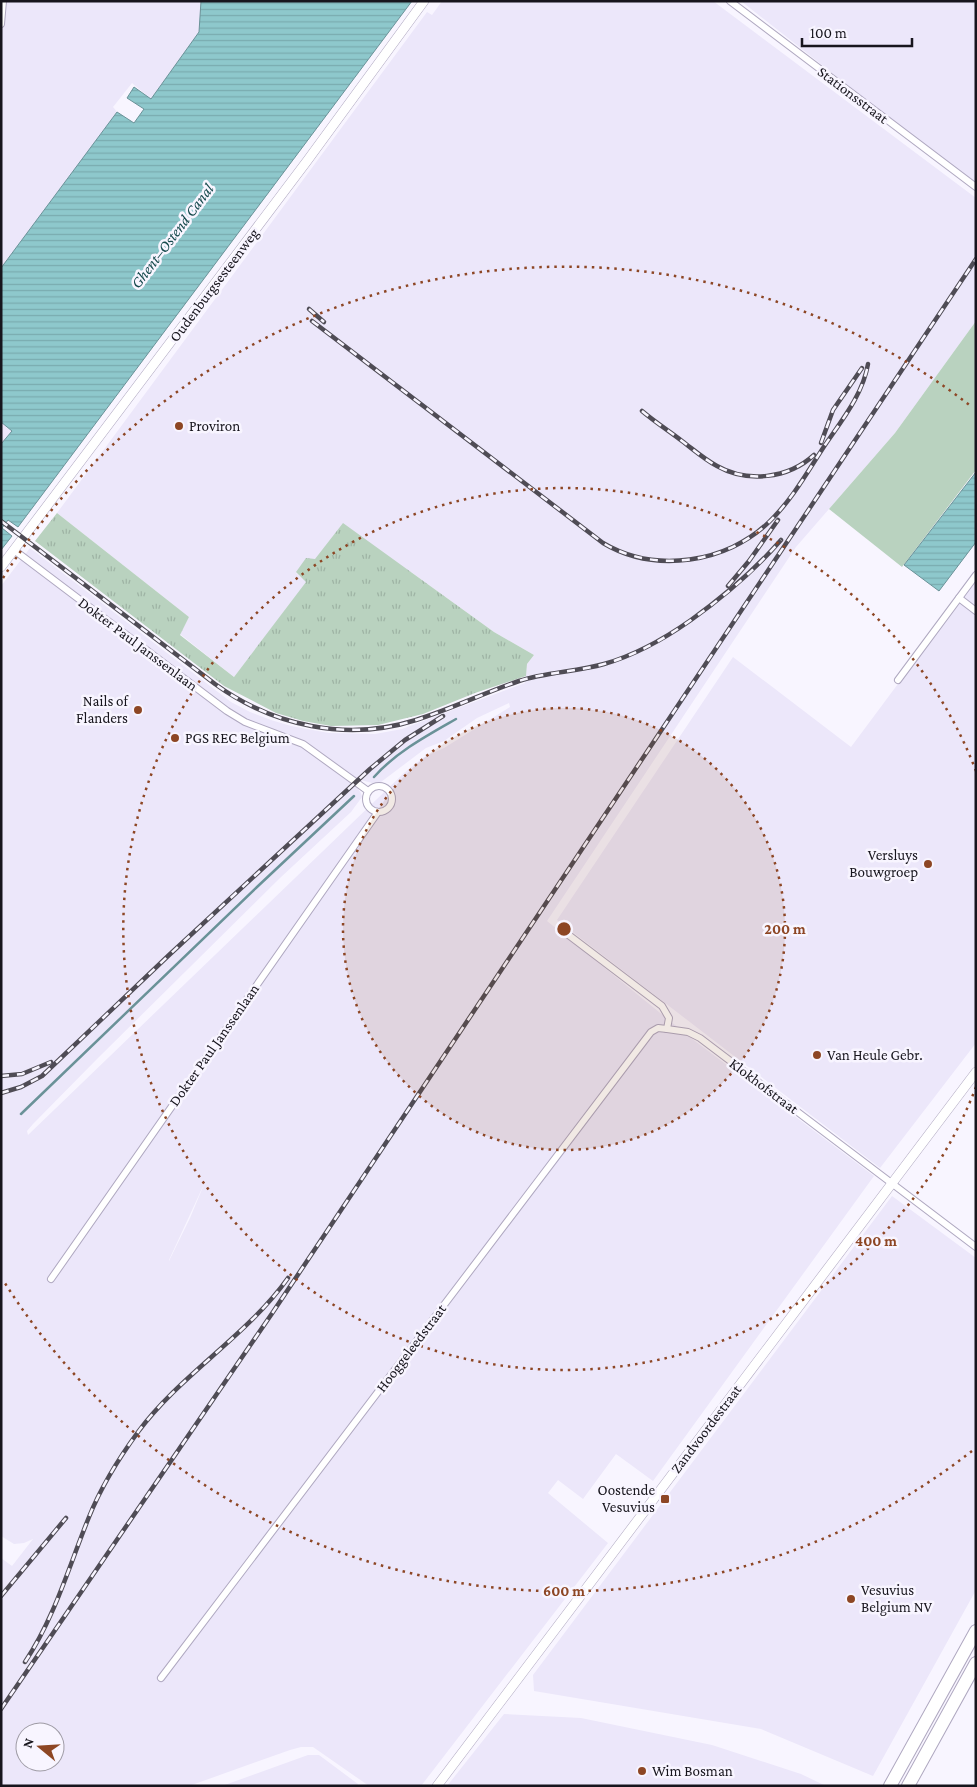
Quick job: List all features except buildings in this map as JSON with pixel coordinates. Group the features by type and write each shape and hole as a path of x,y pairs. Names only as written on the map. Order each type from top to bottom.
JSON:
{"highway":[{"path":"890,1786 976,1632"},
{"path":"908,1786 976,1664"}],"main road":[{"name":"Oudenburgsesteenweg","path":"1,567 307,161 424,1"},
{"name":"Zandvoordestraat","path":"436,1786 976,1072"}],"street":[{"path":"1,24 3,1"},
{"name":"Stationsstraat","path":"730,1 976,187"},
{"name":"Dokter Paul Janssenlaan","path":"14,550 227,711 246,722 303,744 368,791 371,787 380,785 390,791 392,796 392,802 384,811 378,812 51,1279"},
{"path":"898,680 976,575"},
{"path":"959,598 976,611"},
{"path":"368,791 365,798 366,805 371,810 378,812"},
{"path":"562,930 662,1006 669,1018 667,1029"},
{"name":"Hooggeleedstraat","path":"161,1678 651,1032 658,1028 667,1029"},
{"name":"Klokhofstraat","path":"667,1029 688,1032 700,1038 976,1247"}],"shaded area":[{"path":"1,1 201,1 199,32 151,99 132,83 113,107 117,112 1,268"},
{"path":"442,1 713,1 976,198 976,321 895,433 796,547 547,921 691,1038 874,1176 653,1481 616,1454 583,1499 558,1480 548,1493 608,1543 421,1786 369,1786 313,1747 301,1747 189,1786 1,1786 1,1558 12,1566 33,1539 24,1543 14,1544 1,1536 1,586 30,548 231,702 250,712 291,726 329,733 375,734 402,729 525,683 527,664 534,655 494,632 411,572 315,559 296,573 307,582 234,677 180,634 189,617 57,513 427,12 432,15","holes":["509,703 510,707 444,748 424,757 404,773 28,1135 27,1131 33,1124 98,1058 280,878 351,812 362,797 356,786 361,780 372,783 381,782 426,748 444,741 477,718","205,1182 190,1218 169,1261 169,1260"]},
{"path":"741,1 976,1 976,187"},
{"path":"1,422 12,431 1,444"},
{"path":"976,579 976,1043 880,1168 557,920 733,657 851,747"},
{"path":"892,1196 976,1258 976,1590 873,1776 761,1729 534,1691 533,1675"},
{"path":"504,1714 581,1718 712,1745 801,1774 826,1786 447,1786"},
{"path":"308,1755 319,1755 358,1784 357,1786 222,1786"}],"green space":[{"path":"976,321 976,470 902,567 829,509 895,433"},
{"path":"57,513 189,617 180,635 234,677 306,582 296,572 306,558 315,559 343,523 494,632 534,655 527,664 526,676 475,693 423,714 378,725 331,726 303,721 276,713 224,686 35,541"}],"water":[{"name":"Ghent–Ostend Canal","path":"201,1 412,1 18,527 8,520 2,528 12,536 1,550 1,444 12,431 1,422 1,268 117,112 134,123 144,109 127,98 134,87 151,99 199,32"},
{"path":"976,472 976,542 939,591 904,565"}],"waterway":[{"path":"374,777 402,752 456,719"},
{"path":"21,1114 354,796"}],"railway":[{"path":"1,1709 273,1312 976,259"},
{"path":"309,309 324,322"},
{"path":"312,321 603,543 623,553 645,559 667,561 690,560 712,555 733,547 752,536 769,522 792,495 851,406 862,386 868,364"},
{"path":"821,443 833,410 862,368"},
{"path":"642,411 717,466 741,475 767,476 780,474 804,463 814,455"},
{"path":"728,586 749,561 778,520"},
{"path":"1,521 237,699 286,720 311,726 364,730 416,720 519,681 593,667 638,651 660,640 704,611 749,573 781,540"},
{"path":"1,1093 21,1087 42,1076 168,956 370,769 405,740 443,716"},
{"path":"1,1076 22,1074 51,1062"},
{"path":"25,1662 36,1645 61,1591 99,1495 131,1442 155,1411 234,1337 272,1299 288,1278"},
{"path":"1,1596 66,1518"}],"place":[{"name":"Proviron","path":"179,426"},
{"name":"Nails of Flanders","path":"138,710"},
{"name":"PGS REC Belgium","path":"175,738"},
{"name":"Versluys Bouwgroep","path":"928,864"},
{"name":"Van Heule Gebr.","path":"817,1055"},
{"name":"Oostende Vesuvius","path":"665,1499"},
{"name":"Vesuvius Belgium NV","path":"851,1599"},
{"name":"Wim Bosman","path":"642,1771"}]}
